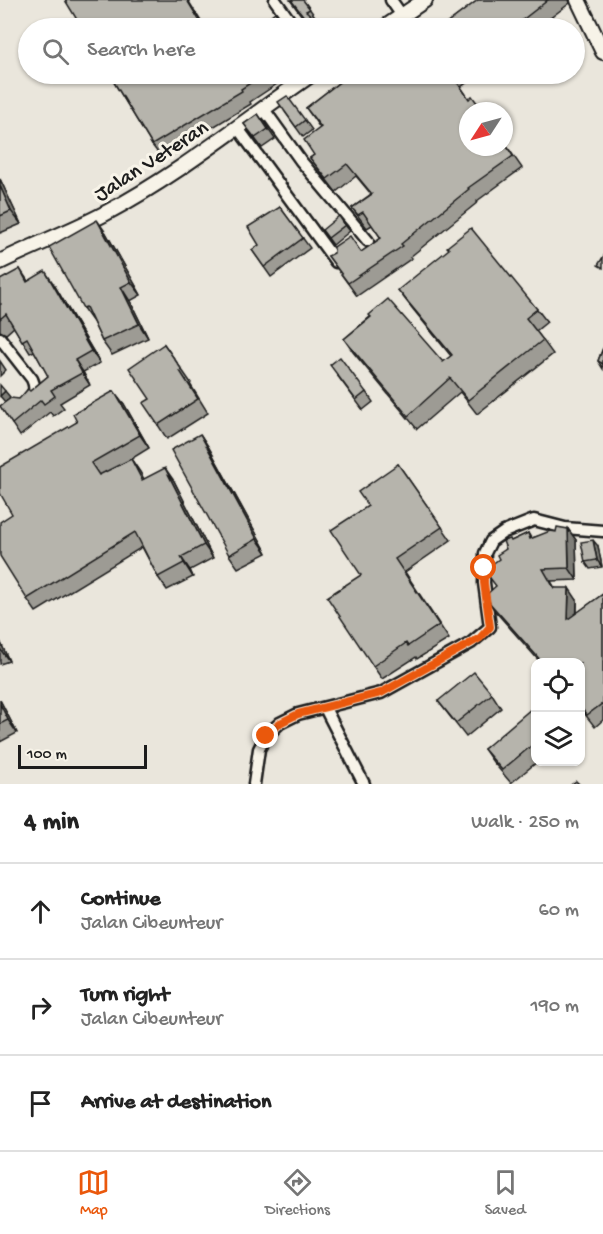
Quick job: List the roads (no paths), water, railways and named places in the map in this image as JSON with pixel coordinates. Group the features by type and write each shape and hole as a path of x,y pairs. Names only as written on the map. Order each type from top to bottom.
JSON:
{"main road":[{"path":"403,17 425,0"},
{"path":"578,0 603,52"},
{"name":"Jalan Veteran","path":"0,262 105,214 177,170 298,84"}],"street":[{"path":"275,0 288,18"},
{"path":"391,0 403,17"},
{"path":"263,108 301,161 368,241"},
{"path":"237,127 336,262"},
{"path":"0,338 27,371 35,386 35,392 24,404"},
{"path":"254,784 257,758 266,736 280,723 298,714 381,693 480,638 490,627 484,583 485,553 491,541 504,532 534,520 565,528 603,531"},
{"path":"325,708 364,784"}]}
